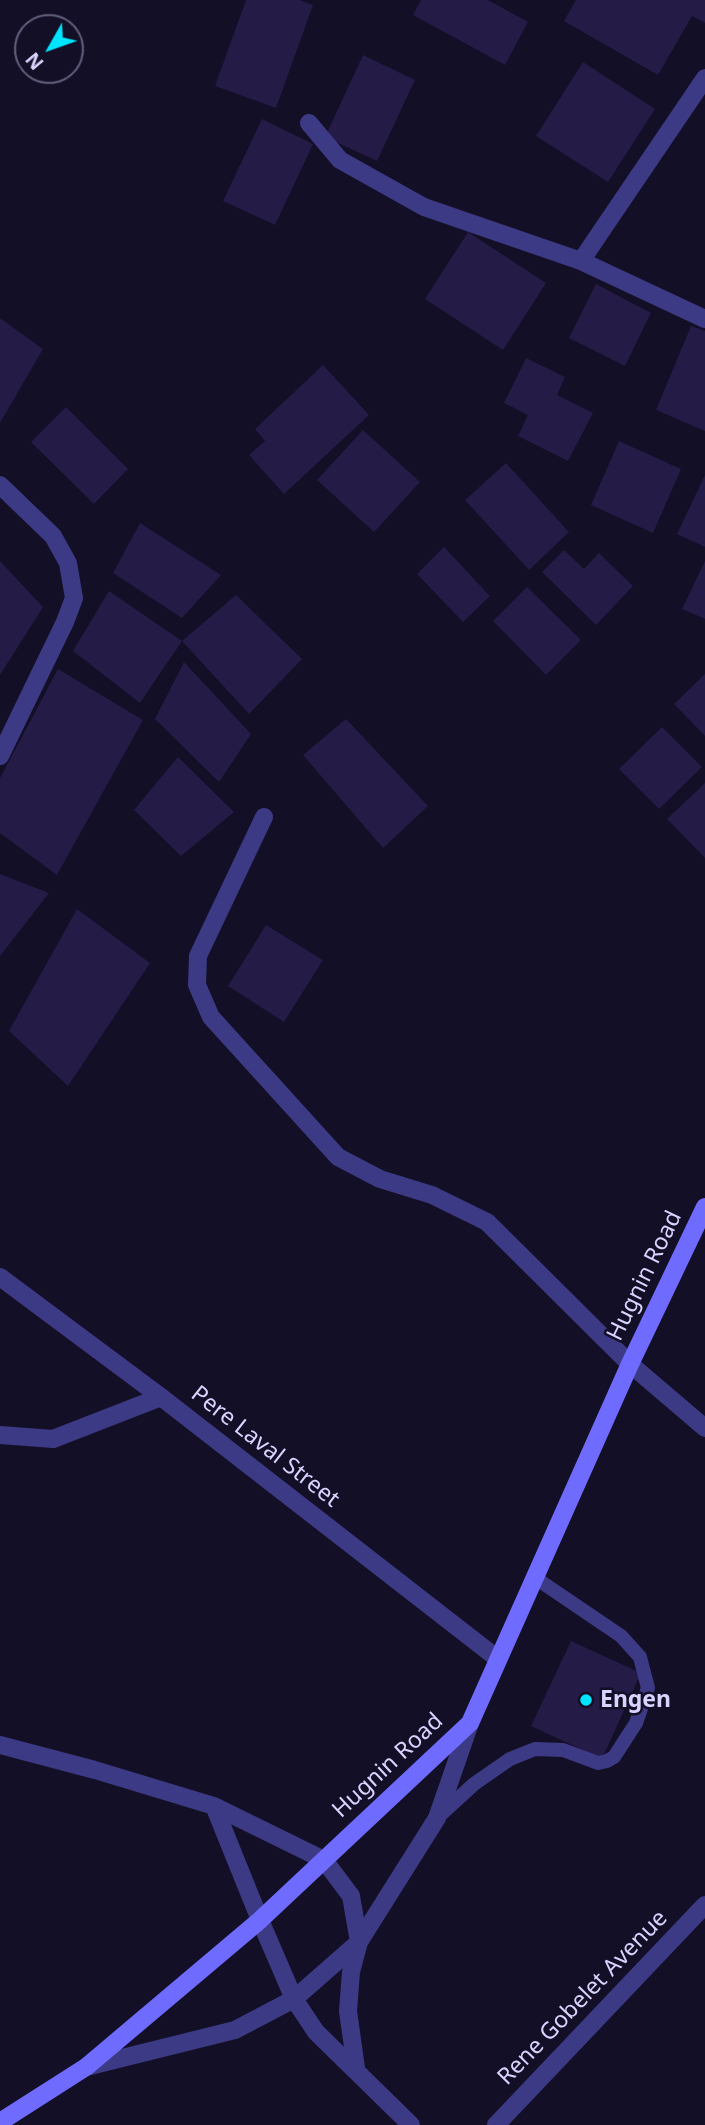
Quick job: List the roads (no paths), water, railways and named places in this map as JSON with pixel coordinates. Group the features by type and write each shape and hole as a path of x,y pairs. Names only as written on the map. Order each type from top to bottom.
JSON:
{"main road":[{"name":"Hugnin Road","path":"0,2122 86,2067 260,1920 470,1723 629,1364 705,1207"}],"street":[{"path":"581,261 705,78"},
{"path":"309,123 340,160 424,207 581,261 705,319"},
{"path":"0,485 53,536 68,563 74,598 0,756"},
{"path":"264,817 198,956 197,985 211,1017 338,1157 380,1179 432,1195 487,1222 629,1364 705,1428"},
{"name":"Pere Laval Street","path":"0,1278 161,1397 498,1659"},
{"path":"0,1434 53,1439 161,1397"},
{"path":"86,2067 235,2030 294,1998 359,1942 437,1818 470,1723"},
{"path":"0,1745 214,1806 324,1860 351,1896 359,1942 351,1972 348,2011 356,2068"},
{"path":"214,1806 294,1998 316,2032 356,2068 411,2125"},
{"name":"Rene Gobelet Avenue","path":"496,2125 705,1906"}],"lane":[{"path":"437,1818 474,1784 510,1759 535,1749 563,1750 598,1763 607,1761 614,1757 636,1723 648,1688 640,1657 621,1636 534,1577"}],"place":[{"name":"Engen","path":"586,1700"}]}
